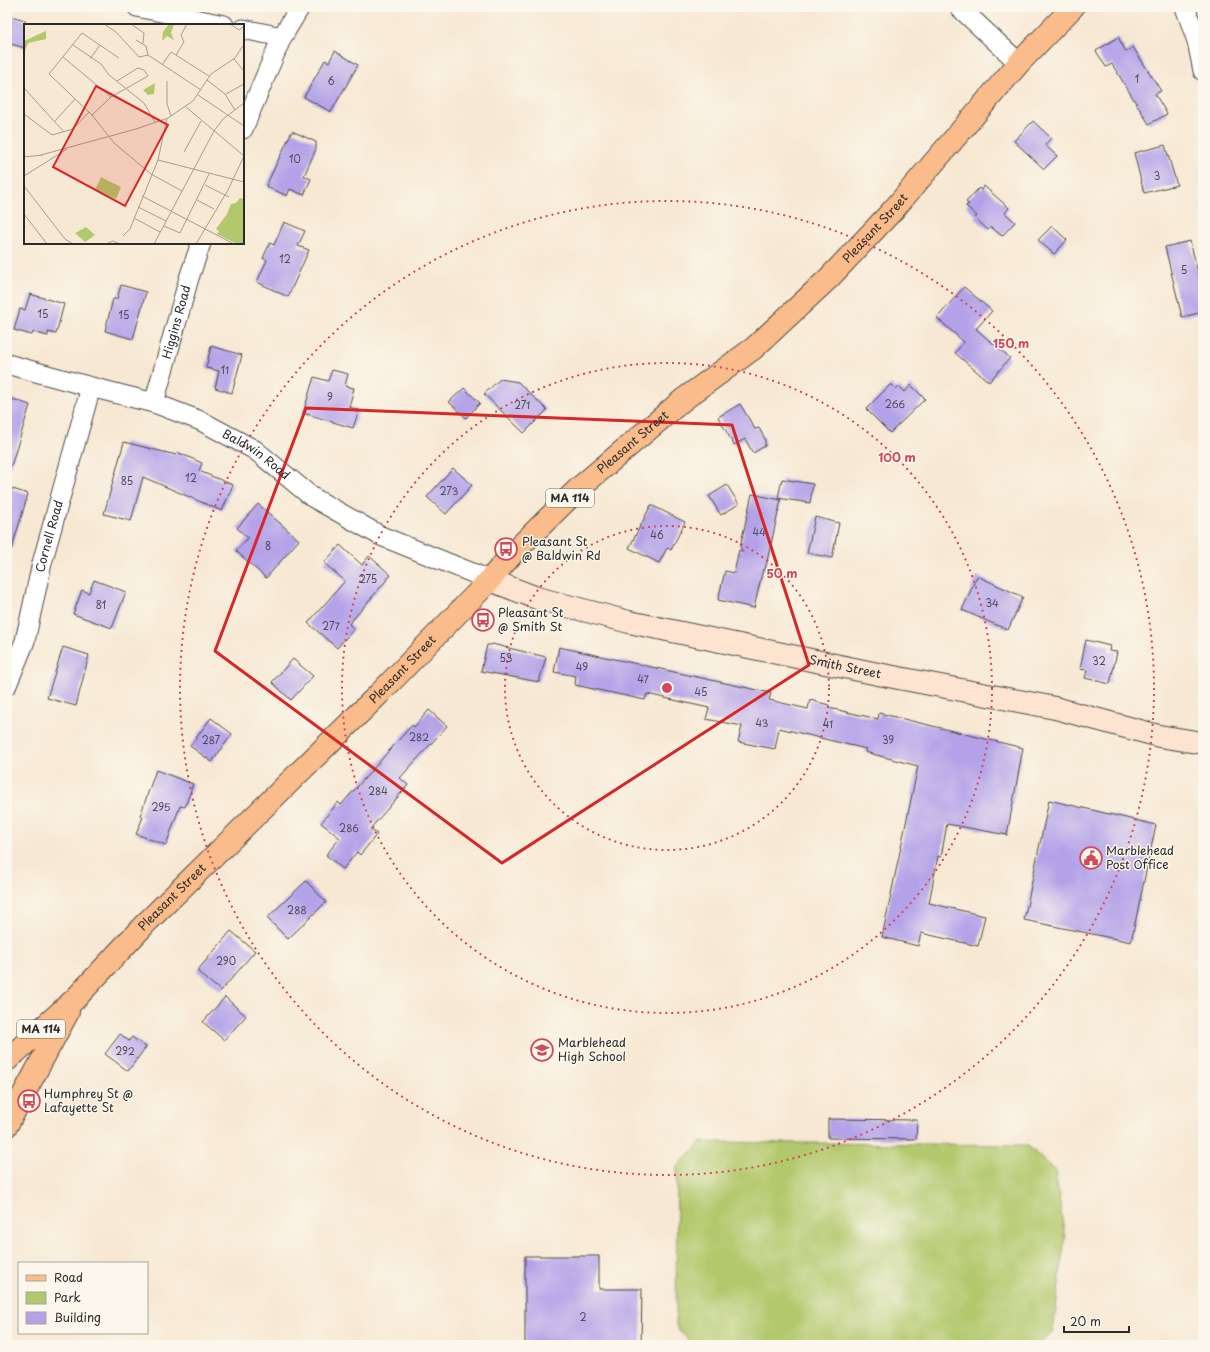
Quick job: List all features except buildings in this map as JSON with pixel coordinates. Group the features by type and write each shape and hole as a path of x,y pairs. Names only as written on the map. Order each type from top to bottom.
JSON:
{"main road":[{"name":"Pleasant Street","path":"75,999 145,924 379,694 490,580 515,551 578,489 684,399 754,348 829,278 894,209 1019,63 1073,7"},
{"name":"MA 114","path":"7,1060 75,999"},
{"path":"7,1125 75,999"}],"street":[{"path":"137,7 219,24"},
{"path":"244,127 282,37 300,7"},
{"path":"959,7 1019,63"},
{"path":"1185,7 1197,41 1203,70"},
{"path":"244,29 282,37"},
{"name":"Higgins Road","path":"154,402 189,278 201,244"},
{"name":"Baldwin Road","path":"7,364 91,387 154,402 201,420 255,450 312,497 381,536 490,580"},
{"name":"Cornell Road","path":"7,685 25,641 44,555 91,387"},
{"name":"Smith Street","path":"490,580 537,598 629,622 878,674 1055,708 1159,736 1203,743"}],"highlighted area":[{"path":"306,408 732,425 809,665 502,863 215,651"}],"green space":[{"path":"701,1142 1027,1145 1055,1171 1065,1237 1053,1332 1038,1345 692,1345 676,1326 677,1166"}],"place":[{"name":"Pleasant St @ Baldwin Rd","path":"506,549"},
{"name":"Pleasant St @ Smith St","path":"483,620"},
{"name":"Marblehead Post Office","path":"1091,858"},
{"name":"Marblehead High School","path":"542,1050"},
{"name":"Humphrey St @ Lafayette St","path":"29,1101"}]}
